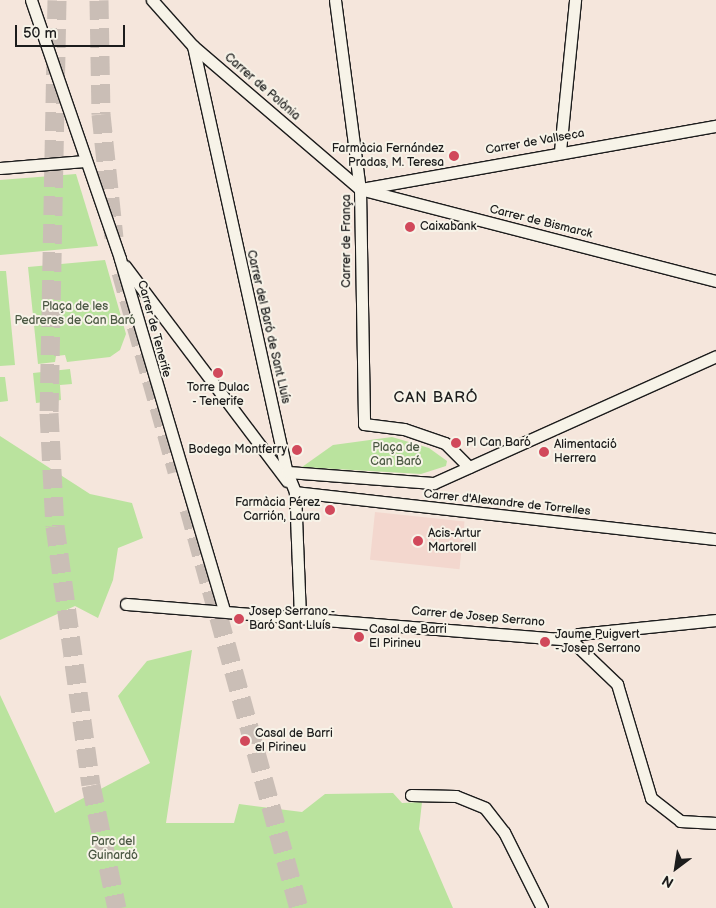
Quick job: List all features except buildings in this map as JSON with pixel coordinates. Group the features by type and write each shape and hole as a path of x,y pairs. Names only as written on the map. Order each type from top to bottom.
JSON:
{"street":[{"name":"Carrer de Tenerife","path":"31,0 120,259 224,610"},
{"name":"Carrer de Polònia","path":"152,0 193,46 360,189"},
{"name":"Carrer de França","path":"335,0 360,189 364,424 404,429 445,443 469,467"},
{"path":"560,151 575,0"},
{"name":"Carrer del Baró de Sant Lluís","path":"193,46 287,472 296,492 300,616"},
{"name":"Carrer de Vallseca","path":"360,189 560,151 716,126"},
{"path":"0,168 85,161"},
{"name":"Carrer de Bismarck","path":"360,189 716,281"},
{"path":"120,259 296,492"},
{"path":"134,310 152,301"},
{"path":"287,472 434,483 716,356"},
{"name":"Carrer d'Alexandre de Torrelles","path":"296,492 716,539"},
{"name":"Carrer de Josep Serrano","path":"126,604 300,616 570,640"},
{"path":"716,620 579,634 570,640 617,684 651,798 680,821 716,823"},
{"path":"411,795 456,796 485,808 504,832 542,908"}],"shaded area":[{"name":"Acis-Artur Martorell","path":"375,512 465,521 459,569 370,560"}],"green space":[{"path":"76,174 98,246 0,255 0,180"},
{"name":"Plaça de les Pedreres de Can Baró","path":"105,260 126,334 120,350 110,357 67,362 65,355 56,356 55,362 38,364 28,267"},
{"path":"0,271 6,271 15,365 0,366"},
{"path":"70,369 72,384 60,385 61,400 36,403 33,373"},
{"path":"0,377 5,377 8,401 0,402"},
{"path":"0,436 90,494 132,503 143,538 118,548 113,580 98,618 75,606 0,640"},
{"name":"Plaça de Can Baró","path":"392,437 429,448 447,461 446,466 421,474 302,467 333,445"},
{"name":"Parc del Guinardó","path":"192,650 166,823 234,823 239,804 302,812 325,794 393,793 402,803 422,802 419,829 453,908 0,908 0,695 55,813 150,763 118,696 147,661"}],"tunnel":[{"path":"57,0 49,413 55,526 91,785 117,908"},
{"path":"99,0 101,114 114,237"},
{"path":"121,272 177,471"},
{"path":"189,509 299,908"}],"place":[{"name":"Farmàcia Fernández Pradas, M. Teresa","path":"454,156"},
{"name":"Caixabank","path":"410,227"},
{"name":"Torre Dulac - Tenerife","path":"218,373"},
{"name":"Pl Can Baró","path":"456,443"},
{"name":"Bodega Montferry","path":"297,450"},
{"name":"Alimentació Herrera","path":"544,452"},
{"name":"Farmàcia Pérez Carrión, Laura","path":"330,510"},
{"name":"Acis-Artur Martorell","path":"418,541"},
{"name":"Josep Serrano - Baró Sant Lluís","path":"239,619"},
{"name":"Casal de Barri El Pirineu","path":"359,637"},
{"name":"Jaume Puigvert - Josep Serrano","path":"545,642"},
{"name":"Casal de Barri el Pirineu","path":"245,741"}],"district":[{"name":"CAN BARÓ","path":"436,398"}]}
